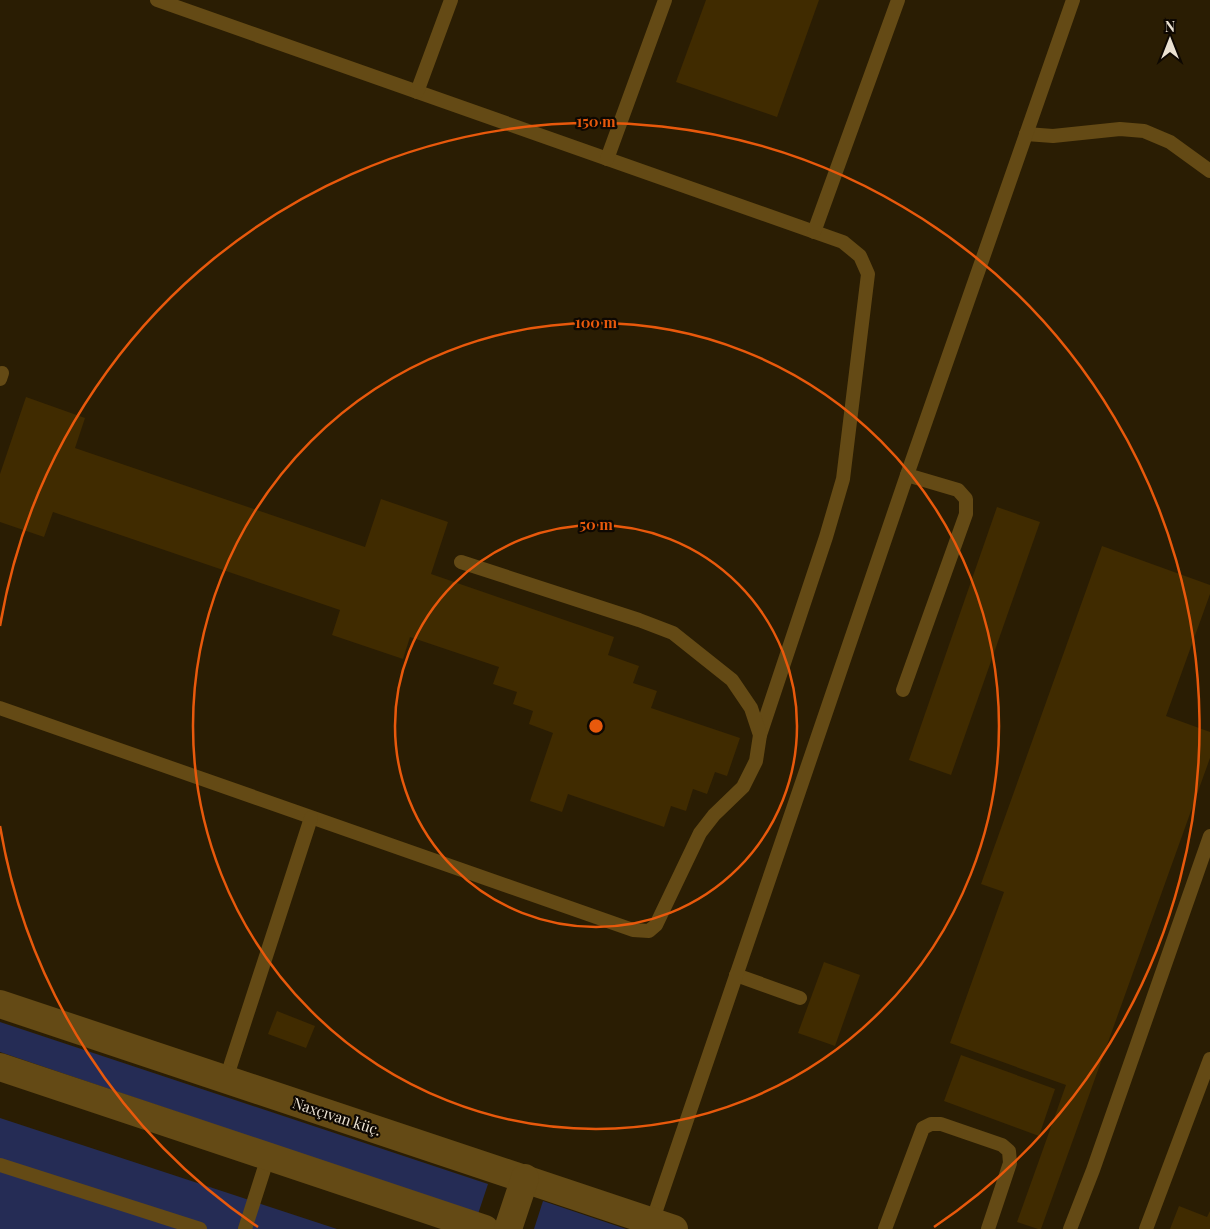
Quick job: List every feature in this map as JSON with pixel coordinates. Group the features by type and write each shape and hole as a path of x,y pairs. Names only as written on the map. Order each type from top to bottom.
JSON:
{"street":[{"name":"Naxçıvan küç.","path":"0,1004 664,1225"},
{"path":"0,1067 485,1229"},
{"path":"508,1229 525,1178"}],"lane":[{"path":"418,92 452,0"},
{"path":"607,159 665,0"},
{"path":"814,232 898,0"},
{"path":"664,1225 736,975 907,475 1073,0"},
{"path":"0,708 633,930 649,931 656,925 700,833 714,815 743,787 756,761 760,735 826,537 843,479 868,274 860,256 843,242 166,1"},
{"path":"1026,134 1053,136 1120,129 1144,131 1170,142 1210,171"},
{"path":"903,690 966,514 966,499 958,490 907,475"},
{"path":"461,562 639,620 673,633 732,680 750,708 760,735"},
{"path":"226,1079 311,818"},
{"path":"1070,1229 1093,1170 1210,836"},
{"path":"736,975 800,998"},
{"path":"1146,1229 1210,1059"},
{"path":"885,1229 922,1128 931,1124 942,1124 1002,1145 1009,1151 1010,1163 988,1229"},
{"path":"245,1229 268,1157"},
{"path":"0,1165 200,1229"}],"shaded area":[{"path":"0,1022 488,1184 478,1214 0,1052"},
{"path":"0,1118 337,1229 0,1229"},
{"path":"543,1201 626,1229 534,1229"}],"building":[{"path":"706,0 819,0 777,117 676,82"},
{"path":"26,397 85,418 75,448 365,547 381,499 448,522 431,574 614,637 608,655 639,666 633,683 657,691 651,708 740,738 727,776 715,772 707,794 693,789 686,811 671,806 664,827 568,794 562,812 530,801 553,733 529,724 533,711 513,704 517,692 493,684 499,667 410,637 403,659 332,635 340,610 53,512 44,537 0,522 0,474"},
{"path":"997,507 1040,522 951,775 909,760"},
{"path":"1102,546 1210,585 1210,594 1166,716 1210,732 1210,758 1041,1229 1038,1229 1017,1222 1066,1085 950,1043 1004,892 981,884"},
{"path":"824,962 860,975 835,1046 798,1033"},
{"path":"277,1011 315,1026 306,1048 268,1034"},
{"path":"961,1055 1055,1089 1039,1136 944,1101"},
{"path":"1179,1206 1207,1217 1210,1211 1210,1229 1170,1229"}]}
